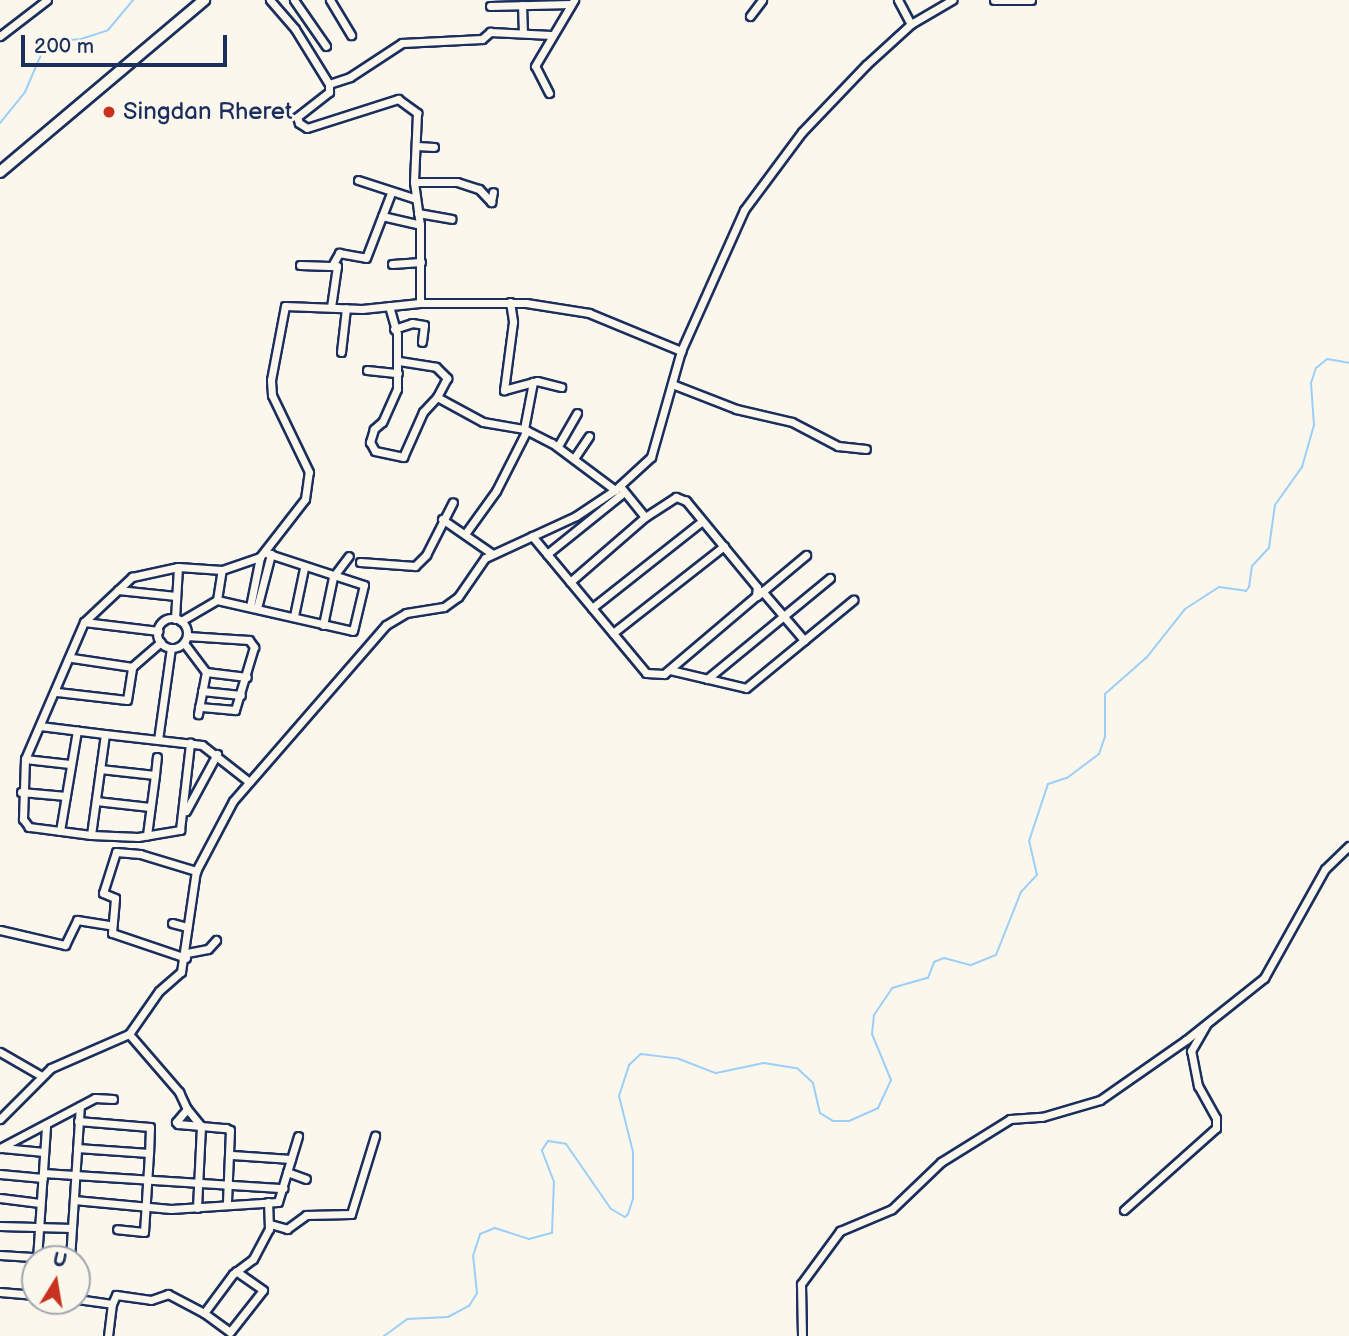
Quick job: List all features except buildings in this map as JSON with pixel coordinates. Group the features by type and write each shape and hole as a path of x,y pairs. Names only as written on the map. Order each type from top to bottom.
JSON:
{"highway":[{"path":"0,172 204,0"}],"street":[{"path":"0,36 47,0"},
{"path":"270,0 295,29 329,85 329,92 297,117 304,127 402,100 417,113 418,146 414,182 420,225 420,303"},
{"path":"294,0 326,46"},
{"path":"330,0 351,34"},
{"path":"750,16 762,0"},
{"path":"898,0 911,24"},
{"path":"547,554 620,489 651,457 681,351 729,237 783,155 911,24 952,0"},
{"path":"994,0 1031,0"},
{"path":"490,6 573,2"},
{"path":"549,93 535,66 551,34 573,2"},
{"path":"522,5 523,32"},
{"path":"329,85 350,77 402,43 523,32 551,34"},
{"path":"418,146 434,147"},
{"path":"358,180 416,199"},
{"path":"414,182 453,181 480,189 491,202 494,192"},
{"path":"333,264 339,253 366,258 391,193"},
{"path":"418,214 451,219"},
{"path":"382,216 420,225"},
{"path":"392,264 421,262"},
{"path":"300,265 337,266 331,307"},
{"path":"254,607 265,555 305,499 309,479 272,395 271,380 283,309 346,309 420,303 487,306 510,302 589,313 681,351"},
{"path":"510,302 513,323 504,390 533,382 561,387"},
{"path":"389,306 399,361 396,391 370,440 375,450 403,457 423,412 438,397 447,378 439,369 399,361"},
{"path":"341,352 346,309"},
{"path":"394,329 424,325 422,342"},
{"path":"367,370 398,373"},
{"path":"465,534 496,491 525,430 533,382"},
{"path":"672,384 736,409 792,422 838,446 866,449"},
{"path":"438,397 483,422 525,430 558,446 620,489 645,517"},
{"path":"558,446 578,413"},
{"path":"575,457 589,436"},
{"path":"0,1119 40,1075 129,1034 159,991 181,972 187,956 187,926 196,871 248,781 386,625 406,613 444,607 491,553 576,516 620,489"},
{"path":"570,582 645,517 680,497 724,546 754,583 759,594 784,616 804,640"},
{"path":"360,562 415,566 426,555 453,502"},
{"path":"442,519 491,553"},
{"path":"592,608 702,521"},
{"path":"532,536 646,673 658,676 670,670 806,555"},
{"path":"612,634 724,546"},
{"path":"171,648 161,642 158,631 164,621 178,620 217,600 294,616 352,632 364,587 265,555 222,570 178,567 132,577 84,622 72,658 25,759 21,792 24,823 91,835 147,835 178,831 183,816 217,754"},
{"path":"323,625 333,577 349,555"},
{"path":"171,648 186,639 251,641 247,677 231,712 199,710 206,671 186,639 178,620 178,567"},
{"path":"294,616 304,568"},
{"path":"217,600 222,570"},
{"path":"707,679 830,578"},
{"path":"118,590 176,596"},
{"path":"670,670 746,688 853,600"},
{"path":"84,622 158,631"},
{"path":"57,692 125,701 132,667 161,642"},
{"path":"158,740 171,648"},
{"path":"72,658 132,667"},
{"path":"206,671 247,677"},
{"path":"202,691 241,695"},
{"path":"40,726 190,743 217,754 248,781"},
{"path":"60,831 77,730"},
{"path":"91,835 105,734"},
{"path":"183,816 190,743"},
{"path":"147,835 157,757"},
{"path":"25,759 70,764"},
{"path":"100,769 155,775"},
{"path":"21,792 66,796"},
{"path":"96,801 150,807"},
{"path":"802,1336 801,1284 840,1231 892,1209 941,1162 1010,1119 1042,1117 1101,1100 1185,1040 1215,1013 1264,978 1325,869 1349,846"},
{"path":"196,871 140,854 116,852 103,893 115,898 109,925 112,933 187,956 208,949 216,940"},
{"path":"0,930 65,945 76,920 109,925"},
{"path":"172,923 187,926"},
{"path":"1124,1210 1216,1128 1216,1118 1198,1086 1191,1051 1215,1013"},
{"path":"129,1034 179,1092 187,1110 201,1126 197,1208"},
{"path":"0,1052 40,1075"},
{"path":"0,1148 100,1097 113,1099"},
{"path":"71,1245 80,1106"},
{"path":"187,1110 176,1122 230,1130 232,1154 227,1203"},
{"path":"79,1121 150,1127 145,1232 117,1229"},
{"path":"38,1245 46,1126"},
{"path":"74,1200 146,1207 197,1208 282,1199 298,1136"},
{"path":"270,1224 287,1229 306,1215 351,1214 375,1136"},
{"path":"0,1148 44,1152"},
{"path":"77,1148 149,1153"},
{"path":"232,1154 291,1159"},
{"path":"287,1172 306,1179"},
{"path":"0,1174 75,1175 284,1188"},
{"path":"0,1198 40,1203"},
{"path":"204,1313 236,1271 253,1259 270,1224 268,1202"},
{"path":"0,1226 72,1228"},
{"path":"0,1255 21,1257"},
{"path":"108,1336 112,1304 116,1295 151,1300 168,1294 204,1313 230,1332 263,1290 236,1271"},
{"path":"0,1292 21,1294"},
{"path":"91,1301 112,1304"}],"waterway":[{"path":"0,123 25,92 47,41 81,39 108,30 133,0"},
{"path":"384,1336 407,1319 448,1317 469,1306 477,1293 473,1256 480,1234 495,1228 529,1239 552,1233 554,1182 542,1150 548,1141 566,1144 611,1209 625,1217 628,1214 633,1199 633,1152 619,1096 629,1065 641,1054 679,1059 716,1073 764,1063 797,1068 813,1083 820,1113 833,1121 849,1121 878,1108 891,1080 872,1034 874,1015 892,988 928,978 934,962 944,958 971,965 996,955 1021,892 1037,875 1029,841 1048,784 1067,778 1099,754 1105,737 1105,694 1147,657 1185,609 1219,587 1246,591 1249,587 1252,566 1269,548 1275,505 1302,467 1314,425 1311,383 1316,368 1327,359 1349,363"}],"place":[{"name":"Singdan Rheret","path":"109,112"}]}
